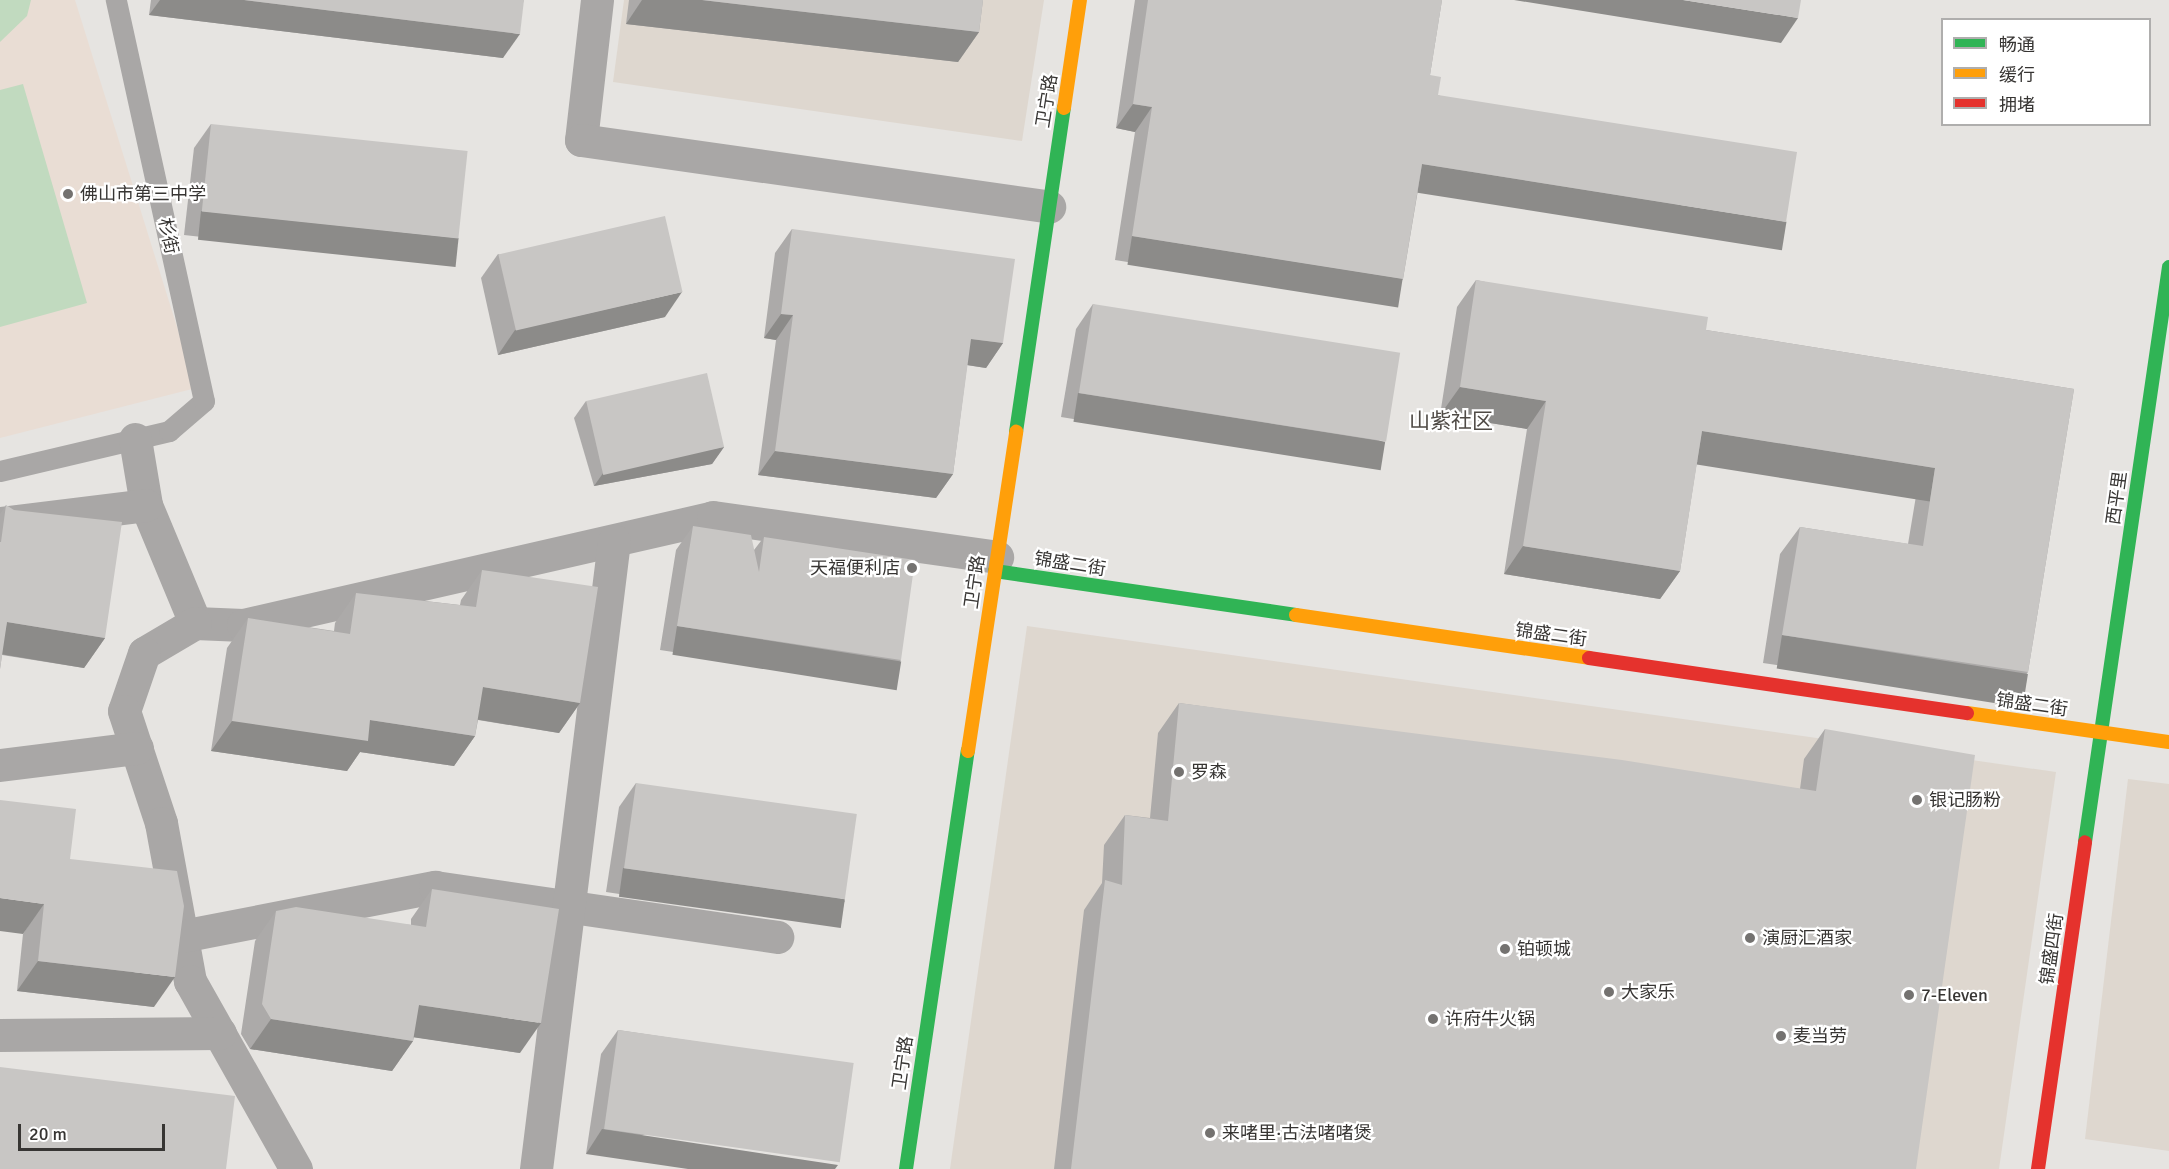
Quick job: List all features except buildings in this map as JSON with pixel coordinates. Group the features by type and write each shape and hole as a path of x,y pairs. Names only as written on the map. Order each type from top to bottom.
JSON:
{"street":[{"path":"597,0 581,140 1049,207"},
{"name":"卫宁路","path":"906,1169 1080,0"},
{"name":"西平里","path":"2102,733 2169,267"},
{"path":"135,439 146,505 195,623"},
{"path":"0,523 146,505"},
{"path":"296,1169 190,981 161,824 124,711 144,653 195,623 243,625 713,517 996,564"},
{"path":"536,1169 614,541"},
{"name":"锦盛二街","path":"996,564 2169,742"},
{"name":"锦盛四街","path":"2038,1169 2102,733"},
{"path":"0,765 137,748"},
{"path":"182,936 435,887 569,903 777,937"},
{"path":"0,1035 220,1033"}],"lane":[{"name":"杉街","path":"116,0 204,401 169,430 135,439"},
{"path":"0,471 135,439"}],"shaded area":[{"name":"佛山市第三中学","path":"0,0 75,0 196,388 0,438"},
{"path":"624,0 1044,0 1022,141 613,82"},
{"name":"铂顿城","path":"1027,626 2056,772 1999,1169 950,1169"},
{"path":"2128,779 2169,784 2169,1151 2085,1139"}],"green space":[{"path":"0,0 31,0 27,16 0,42"},
{"path":"23,84 87,303 0,327 0,90"}],"traffic: fast":[{"path":"1016,432 1064,108"},
{"path":"2085,842 2169,267"},
{"path":"995,571 1296,615"},
{"path":"906,1169 968,751"}],"traffic: slow":[{"path":"1064,108 1080,0"},
{"path":"968,751 1016,432"},
{"path":"1296,615 1589,658"},
{"path":"1967,713 2169,742"}],"traffic: jam":[{"path":"1589,658 1967,713"},
{"path":"2038,1169 2085,842"}],"place":[{"name":"佛山市第三中学","path":"68,194"},
{"name":"天福便利店","path":"912,568"},
{"name":"罗森","path":"1179,772"},
{"name":"银记肠粉","path":"1917,800"},
{"name":"演厨汇酒家","path":"1750,938"},
{"name":"铂顿城","path":"1505,949"},
{"name":"大家乐","path":"1609,992"},
{"name":"7-Eleven","path":"1909,995"},
{"name":"许府牛火锅","path":"1433,1019"},
{"name":"麦当劳","path":"1781,1036"},
{"name":"来啫里·古法啫啫煲","path":"1210,1133"}],"district":[{"name":"山紫社区","path":"1451,421"}]}
